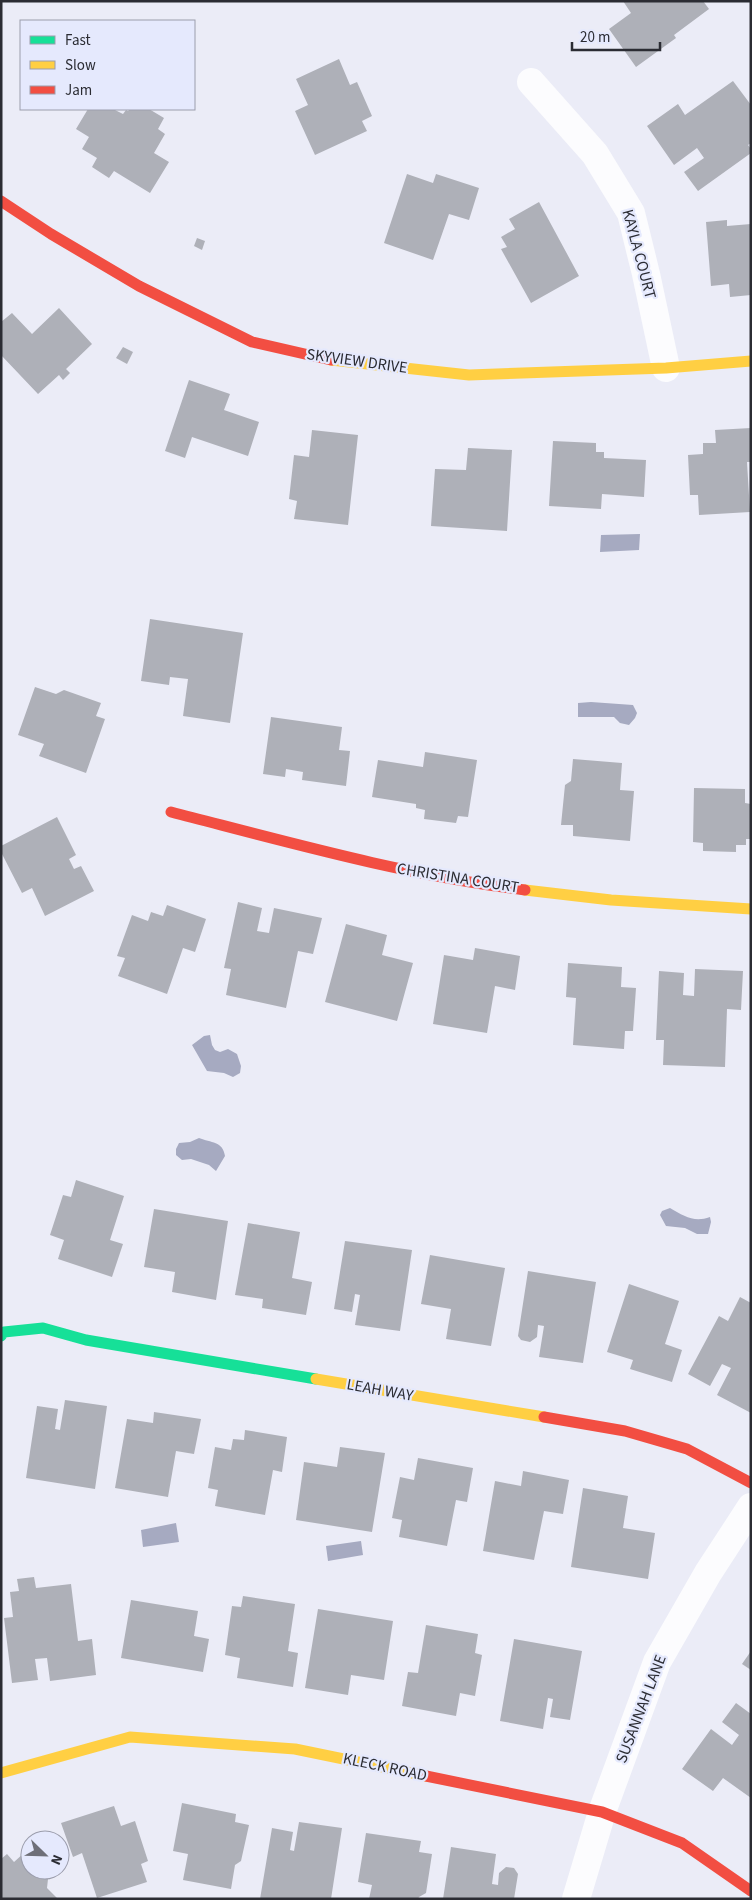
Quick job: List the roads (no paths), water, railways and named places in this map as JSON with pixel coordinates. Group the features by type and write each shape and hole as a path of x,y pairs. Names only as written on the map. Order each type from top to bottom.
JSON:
{"street":[{"name":"KAYLA COURT","path":"530,82 595,154 631,213 666,368"},
{"name":"SKYVIEW DRIVE","path":"1,201 51,234 139,286 252,342 336,361 469,375 666,368 751,361"},
{"name":"CHRISTINA COURT","path":"170,812 380,865 495,886 669,906 751,909"},
{"name":"LEAH WAY","path":"1,1336 4,1332 43,1328 86,1340 626,1432 687,1449 751,1483"},
{"name":"SUSANNAH LANE","path":"576,1899 602,1812 657,1662 708,1574 751,1507"},
{"name":"KLECK ROAD","path":"1,1773 130,1736 295,1749 602,1812 682,1843 751,1891"}],"water":[{"path":"640,534 639,550 600,552 601,535"},
{"path":"578,703 633,705 637,713 629,725 620,723 614,717 578,717"},
{"path":"210,1035 215,1050 220,1052 228,1049 237,1054 241,1066 240,1073 233,1077 224,1073 207,1071 192,1045 204,1036"},
{"path":"199,1138 216,1143 224,1151 225,1156 216,1171 209,1165 191,1159 182,1160 176,1155 179,1143 190,1142"},
{"path":"670,1208 694,1219 710,1217 711,1222 708,1234 697,1234 685,1228 666,1226 660,1215 662,1211"},
{"path":"176,1523 179,1542 143,1547 141,1530"},
{"path":"361,1541 363,1555 328,1561 326,1546"}]}
